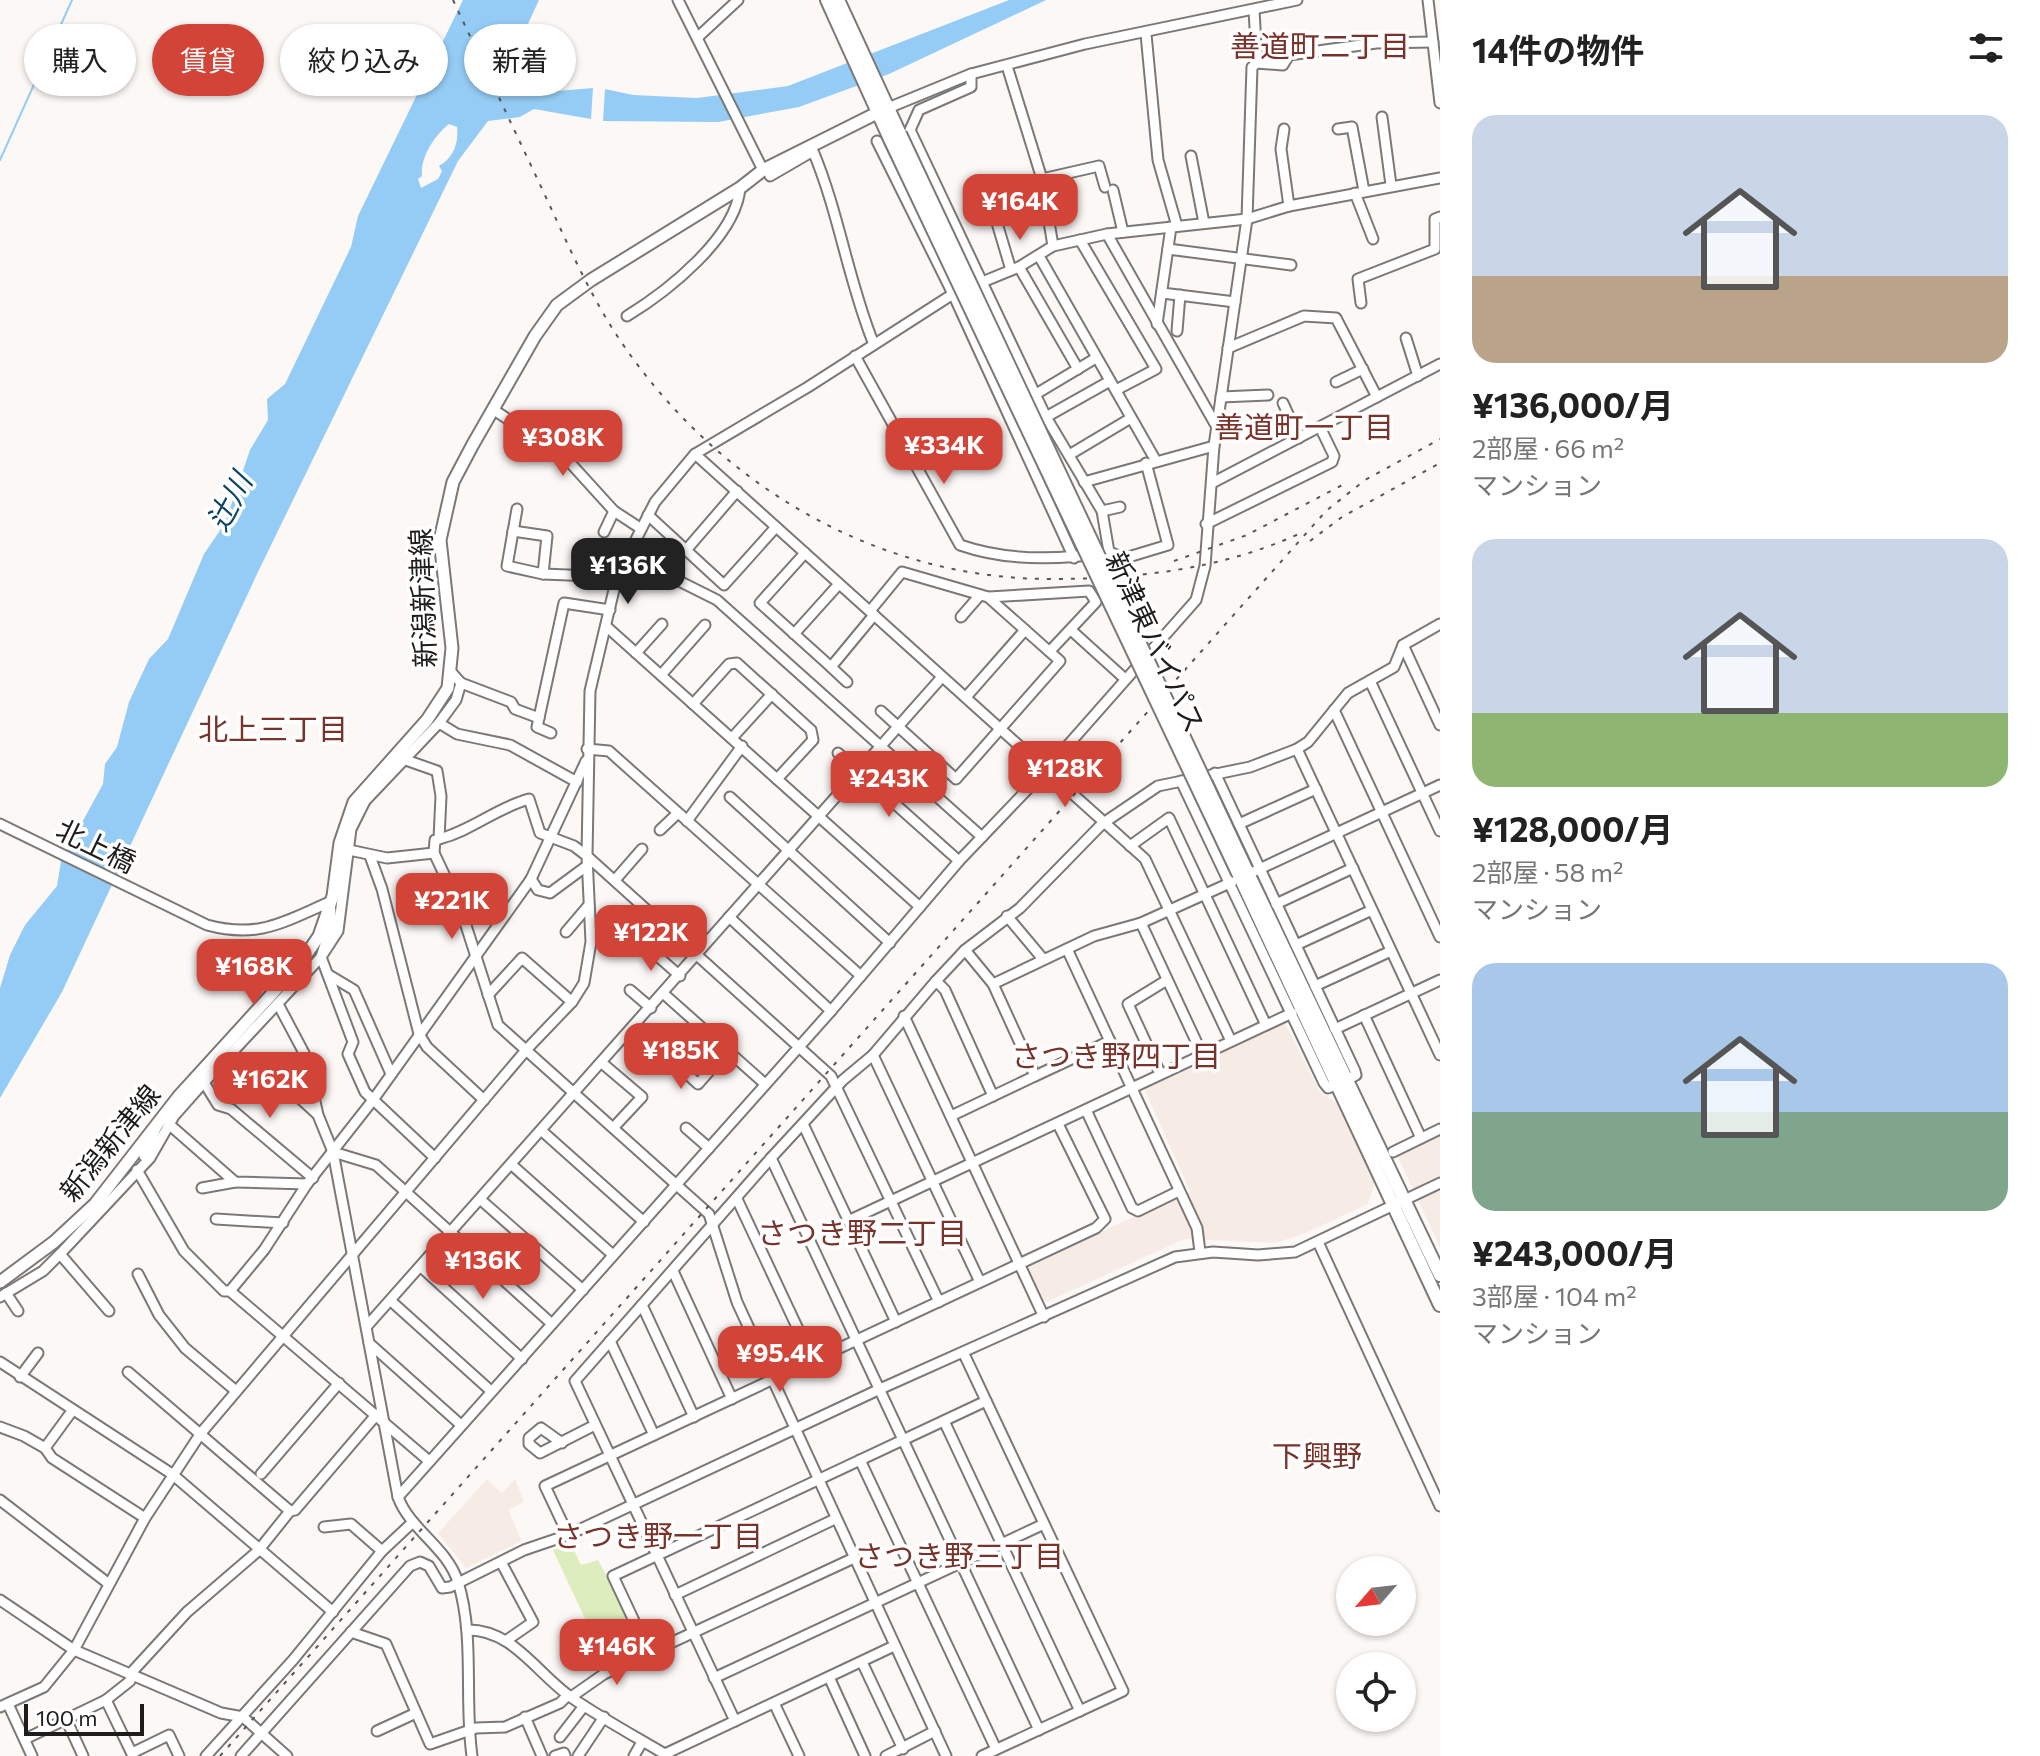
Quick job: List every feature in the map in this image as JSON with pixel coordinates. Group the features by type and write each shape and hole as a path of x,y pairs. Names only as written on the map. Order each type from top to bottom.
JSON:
{"highway":[{"path":"827,0 852,44"},
{"path":"838,0 852,44"},
{"name":"新津東バイパス","path":"852,44 883,111 889,138 1343,1082 1440,1305"},
{"name":"新津東バイパス","path":"1398,1203 1440,1275"}],"main road":[{"name":"新潟新津線","path":"2,1291 95,1204 157,1123 302,961 319,936 331,899 340,843 354,802 442,701 452,673 441,560 443,519 453,482 535,336 557,305 765,169 883,111"}],"street":[{"path":"678,0 740,125 770,176 813,151 829,188 859,308 873,342"},
{"path":"883,111 971,74 1085,44 1146,34 1297,0"},
{"path":"1428,0 1435,39 1440,103"},
{"path":"698,37 734,2"},
{"path":"1254,10 1257,63"},
{"path":"1146,34 1158,160 1174,226 1157,324"},
{"path":"398,1497 831,1011 959,861 1046,770 1196,600 1205,566 1214,446 1247,219 1252,67 1257,63 1283,65 1289,55 1376,43 1435,39"},
{"path":"1007,66 1042,179 1053,246"},
{"path":"971,74 971,87 919,110 910,125 1046,417 1102,511 1109,552"},
{"path":"1382,117 1391,185"},
{"path":"1338,129 1352,127 1360,192 1373,239"},
{"path":"1284,129 1281,149 1289,206"},
{"path":"889,138 953,294 1074,558"},
{"path":"1191,156 1204,223"},
{"path":"1042,179 1099,166 1123,232"},
{"path":"32,1756 4,1705 44,1687 74,1650 145,1518 201,1433 527,1049 572,1002 584,983 591,942 588,860 590,691 617,577 648,515 695,454 953,294 1015,268 1053,246 1107,234 1247,219 1289,206 1440,178"},
{"path":"627,316 683,272 727,228 739,206 740,188"},
{"path":"1361,303 1358,279 1415,260 1438,246 1435,219 1440,217"},
{"path":"997,223 1015,268 1078,369"},
{"path":"1107,234 1218,429"},
{"path":"1080,240 1156,369 1116,390"},
{"path":"1168,249 1291,265"},
{"path":"855,356 960,545 1009,555 1074,558 1109,552 1125,558 1168,545 1151,462 1116,390 1039,256"},
{"path":"1162,293 1235,302"},
{"path":"1177,331 1180,295"},
{"path":"1228,348 1304,316 1336,318 1377,397"},
{"path":"1406,338 1418,376"},
{"path":"1036,394 1096,358"},
{"path":"1212,483 1440,364"},
{"path":"1336,382 1363,369"},
{"path":"1046,417 1110,381"},
{"path":"1221,397 1268,395"},
{"path":"1283,403 1299,438"},
{"path":"494,410 564,456 614,511 640,528"},
{"path":"1069,455 1131,418"},
{"path":"1206,524 1332,462 1334,456 1320,427"},
{"path":"1084,482 1214,446"},
{"path":"695,454 1145,859 1231,1041"},
{"path":"687,549 737,491"},
{"path":"1102,511 1120,507"},
{"path":"517,509 507,566 543,574 617,577"},
{"path":"604,532 614,511"},
{"path":"648,515 724,585 776,527"},
{"path":"513,531 547,536 543,574"},
{"path":"635,544 679,581 717,600 982,837"},
{"path":"805,553 760,603 847,682"},
{"path":"831,667 902,572 984,596 1089,591 1096,602 1050,651"},
{"path":"794,634 839,584"},
{"path":"961,617 984,596"},
{"path":"881,711 956,779 1001,729 1060,661 984,596"},
{"path":"551,733 537,727 564,603 610,610"},
{"path":"636,653 662,624"},
{"path":"735,1721 575,1381 771,1158 837,1086 873,1055 965,950 1020,908 1106,821 1158,786 1250,767 1297,749 1308,742 1348,693 1394,667 1403,645 1440,624"},
{"path":"661,675 705,625"},
{"path":"607,627 920,907"},
{"path":"966,697 1025,630"},
{"path":"1071,630 1124,678"},
{"path":"1403,645 1440,725"},
{"path":"693,704 729,664 737,663 772,694 811,730 813,740 777,779"},
{"path":"452,673 461,683 511,702 515,709 539,718"},
{"path":"367,1326 576,1094 680,976 696,952 942,677"},
{"path":"1370,681 1440,831"},
{"path":"18,1311 2,1291 43,1271 60,1254 136,1172 171,1126 174,1116 321,957 338,931 351,829 365,801 439,723 456,700 461,683"},
{"path":"732,738 772,694"},
{"path":"1334,710 1440,937"},
{"path":"439,723 457,734 510,745 577,782"},
{"path":"687,821 742,746"},
{"path":"1297,749 1440,1055"},
{"path":"588,753 609,751 861,976"},
{"path":"230,1291 373,1100 531,879 588,753"},
{"path":"838,753 959,861"},
{"path":"403,759 437,771 441,796 439,839"},
{"path":"1181,781 1243,874 1276,904 1296,945 1356,1075 1328,1088 1292,1013 1243,874 1239,824 1215,773"},
{"path":"993,984 1094,936 1141,923 1440,785"},
{"path":"1239,824 1316,789"},
{"path":"730,797 890,943"},
{"path":"939,1302 837,1086 696,952 574,846 540,833 529,799 516,802 468,831 435,840 434,853 461,910 498,1025 709,1214 737,1302 946,1756"},
{"path":"660,830 678,813"},
{"path":"1130,846 1169,818 1266,1025"},
{"name":"北上橋","path":"0,824 207,925 244,932 265,930 331,899"},
{"path":"350,848 331,899 332,923 321,957 353,1042 348,1054 365,1092 435,1158"},
{"path":"350,848 370,856 434,853"},
{"path":"615,880 642,849"},
{"path":"370,856 382,889 419,1034 427,1047 484,1100"},
{"path":"531,879 538,890 550,893 588,860"},
{"path":"1276,904 1353,868"},
{"path":"566,932 589,905"},
{"path":"1296,945 1372,910"},
{"path":"1007,916 1043,959"},
{"path":"729,917 831,1011"},
{"path":"1141,923 1202,1054"},
{"path":"645,945 680,976"},
{"path":"1067,949 1197,1228 1200,1252"},
{"path":"965,950 993,984 1035,1076"},
{"path":"1315,986 1391,951"},
{"path":"488,995 522,958 572,1002"},
{"path":"329,975 354,990 391,1074"},
{"path":"1160,1073 1128,1004 1167,980"},
{"path":"1335,1029 1440,980"},
{"path":"936,981 945,990 993,1096"},
{"path":"630,990 651,1008"},
{"path":"664,994 765,1084"},
{"path":"278,1004 304,1053 318,1115 333,1152 367,1326 379,1417 398,1497 413,1522 447,1560 458,1582 467,1630 472,1756"},
{"path":"848,1221 1292,1013"},
{"path":"1364,1015 1421,1138"},
{"path":"904,1016 1044,1317"},
{"path":"635,1026 698,1084 727,1051"},
{"path":"951,1116 1110,1041"},
{"path":"873,1055 980,1282"},
{"path":"602,1063 642,1097 614,1127"},
{"path":"281,1081 318,1115"},
{"path":"205,1084 218,1105 231,1109 310,1181"},
{"path":"1086,1110 1132,1208 1138,1211 1179,1191"},
{"path":"136,1172 156,1133 157,1123"},
{"path":"803,1124 896,1322"},
{"path":"568,1535 545,1486 1096,1228 1105,1219 1058,1124"},
{"path":"171,1126 235,1182"},
{"path":"686,1128 709,1148"},
{"path":"1393,1152 1440,1129"},
{"path":"542,1131 644,1222"},
{"path":"333,1152 376,1165 552,1324"},
{"path":"771,1158 1039,1730"},
{"path":"512,1165 613,1255"},
{"path":"136,1172 184,1251 224,1291 230,1291 429,1461"},
{"path":"202,1188 235,1182 310,1181"},
{"path":"241,1756 410,1566 420,1562 429,1566 442,1588 524,1550 568,1535 633,1506 880,1389 1175,1257 1200,1252 1272,1255 1295,1252 1440,1183"},
{"path":"737,1199 813,1361"},
{"path":"481,1200 583,1290"},
{"path":"216,1219 283,1223"},
{"path":"1318,1242 1440,1506"},
{"path":"60,1254 109,1311"},
{"path":"421,1267 522,1359"},
{"path":"673,1271 732,1399"},
{"path":"138,1274 159,1315 185,1348 236,1391"},
{"path":"391,1301 491,1391"},
{"path":"642,1305 694,1417"},
{"path":"610,1341 654,1435"},
{"path":"369,1343 461,1425"},
{"path":"20,1377 38,1353"},
{"path":"964,1354 1123,1691 982,1756"},
{"path":"0,1362 172,1474 258,1551 333,1612"},
{"path":"128,1372 290,1511"},
{"path":"261,1474 339,1383"},
{"path":"649,1653 613,1576 986,1401"},
{"path":"45,1448 72,1411"},
{"path":"25,1739 106,1700 130,1681 131,1673 187,1612 258,1551 290,1511 295,1510 379,1417"},
{"path":"944,1421 1080,1711"},
{"path":"562,1443 595,1425"},
{"path":"0,1427 45,1448 52,1458 145,1518"},
{"path":"860,1460 996,1749"},
{"path":"0,1500 109,1584"},
{"path":"675,1595 835,1519"},
{"path":"206,1756 243,1717 382,1551 413,1522"},
{"path":"324,1527 351,1524 382,1551"},
{"path":"714,1678 1044,1524"},
{"path":"430,1744 469,1733 476,1728 505,1727 560,1703 604,1674 854,1558"},
{"path":"501,1562 533,1622 507,1640"},
{"path":"0,1600 74,1650 221,1713 243,1717 287,1756"},
{"path":"467,1630 487,1629 507,1640 570,1696 666,1755 894,1646"},
{"path":"351,1632 386,1644 430,1744 430,1756"},
{"path":"862,1662 903,1749"},
{"path":"829,1677 865,1756"},
{"path":"106,1700 133,1755 169,1735 179,1756"},
{"path":"774,1703 799,1756"},
{"path":"560,1737 584,1706"},
{"path":"377,1731 416,1713"},
{"path":"525,1717 542,1756"},
{"path":"578,1756 604,1717"},
{"path":"66,1719 83,1756"},
{"path":"886,1756 935,1731"},
{"path":"634,1756 642,1742"},
{"path":"555,1756 564,1753 565,1756"}],"shaded area":[{"path":"1284,1021 1320,1092 1338,1104 1375,1182 1368,1204 1306,1233 1275,1243 1184,1239 1047,1302 1042,1300 1028,1265 1190,1191 1143,1086"},
{"path":"1440,1133 1440,1247 1396,1153"},
{"path":"487,1479 502,1493 515,1479 524,1502 508,1510 522,1541 466,1568 438,1533"}],"green space":[{"path":"571,1544 581,1565 598,1560 631,1621 594,1638 553,1550"}],"water":[{"path":"463,0 539,0 528,24 464,24 464,96 576,96 576,89 593,88 591,119 534,109 520,117 488,121 458,161 257,574 62,992 0,1098 0,988 10,955 25,925 57,886 61,861 103,784 105,764 117,747 129,702 149,659 168,639 204,554 225,523 250,450 268,420 267,399 285,384 351,247 358,216 416,96 448,96 448,31","holes":["449,124 457,127 454,150 439,166 442,171 438,179 421,188 418,179 422,176 423,161 439,134"]},
{"path":"1009,0 1046,0 889,74 799,107 718,122 603,121 605,89 633,95 697,98 788,86"}],"waterway":[{"path":"0,160 72,0"}],"railway":[{"path":"453,0 576,262 614,331 653,384 698,433 747,475 801,511 859,540 921,561 985,574 1051,579 1116,577 1180,569 1243,555 1303,532"},
{"path":"220,1756 1326,511 1365,480 1440,439"},
{"path":"1310,541 1342,517 1440,463"},
{"path":"1174,561 1247,535 1348,482"}],"district":[{"name":"善道町二丁目","path":"1320,47"},
{"name":"善道町一丁目","path":"1304,428"},
{"name":"北上三丁目","path":"273,730"},
{"name":"さつき野四丁目","path":"1116,1057"},
{"name":"さつき野二丁目","path":"862,1234"},
{"name":"下興野","path":"1317,1457"},
{"name":"さつき野一丁目","path":"658,1537"},
{"name":"さつき野三丁目","path":"959,1557"}],"water label":[{"name":"辻川","path":"230,502"}]}
